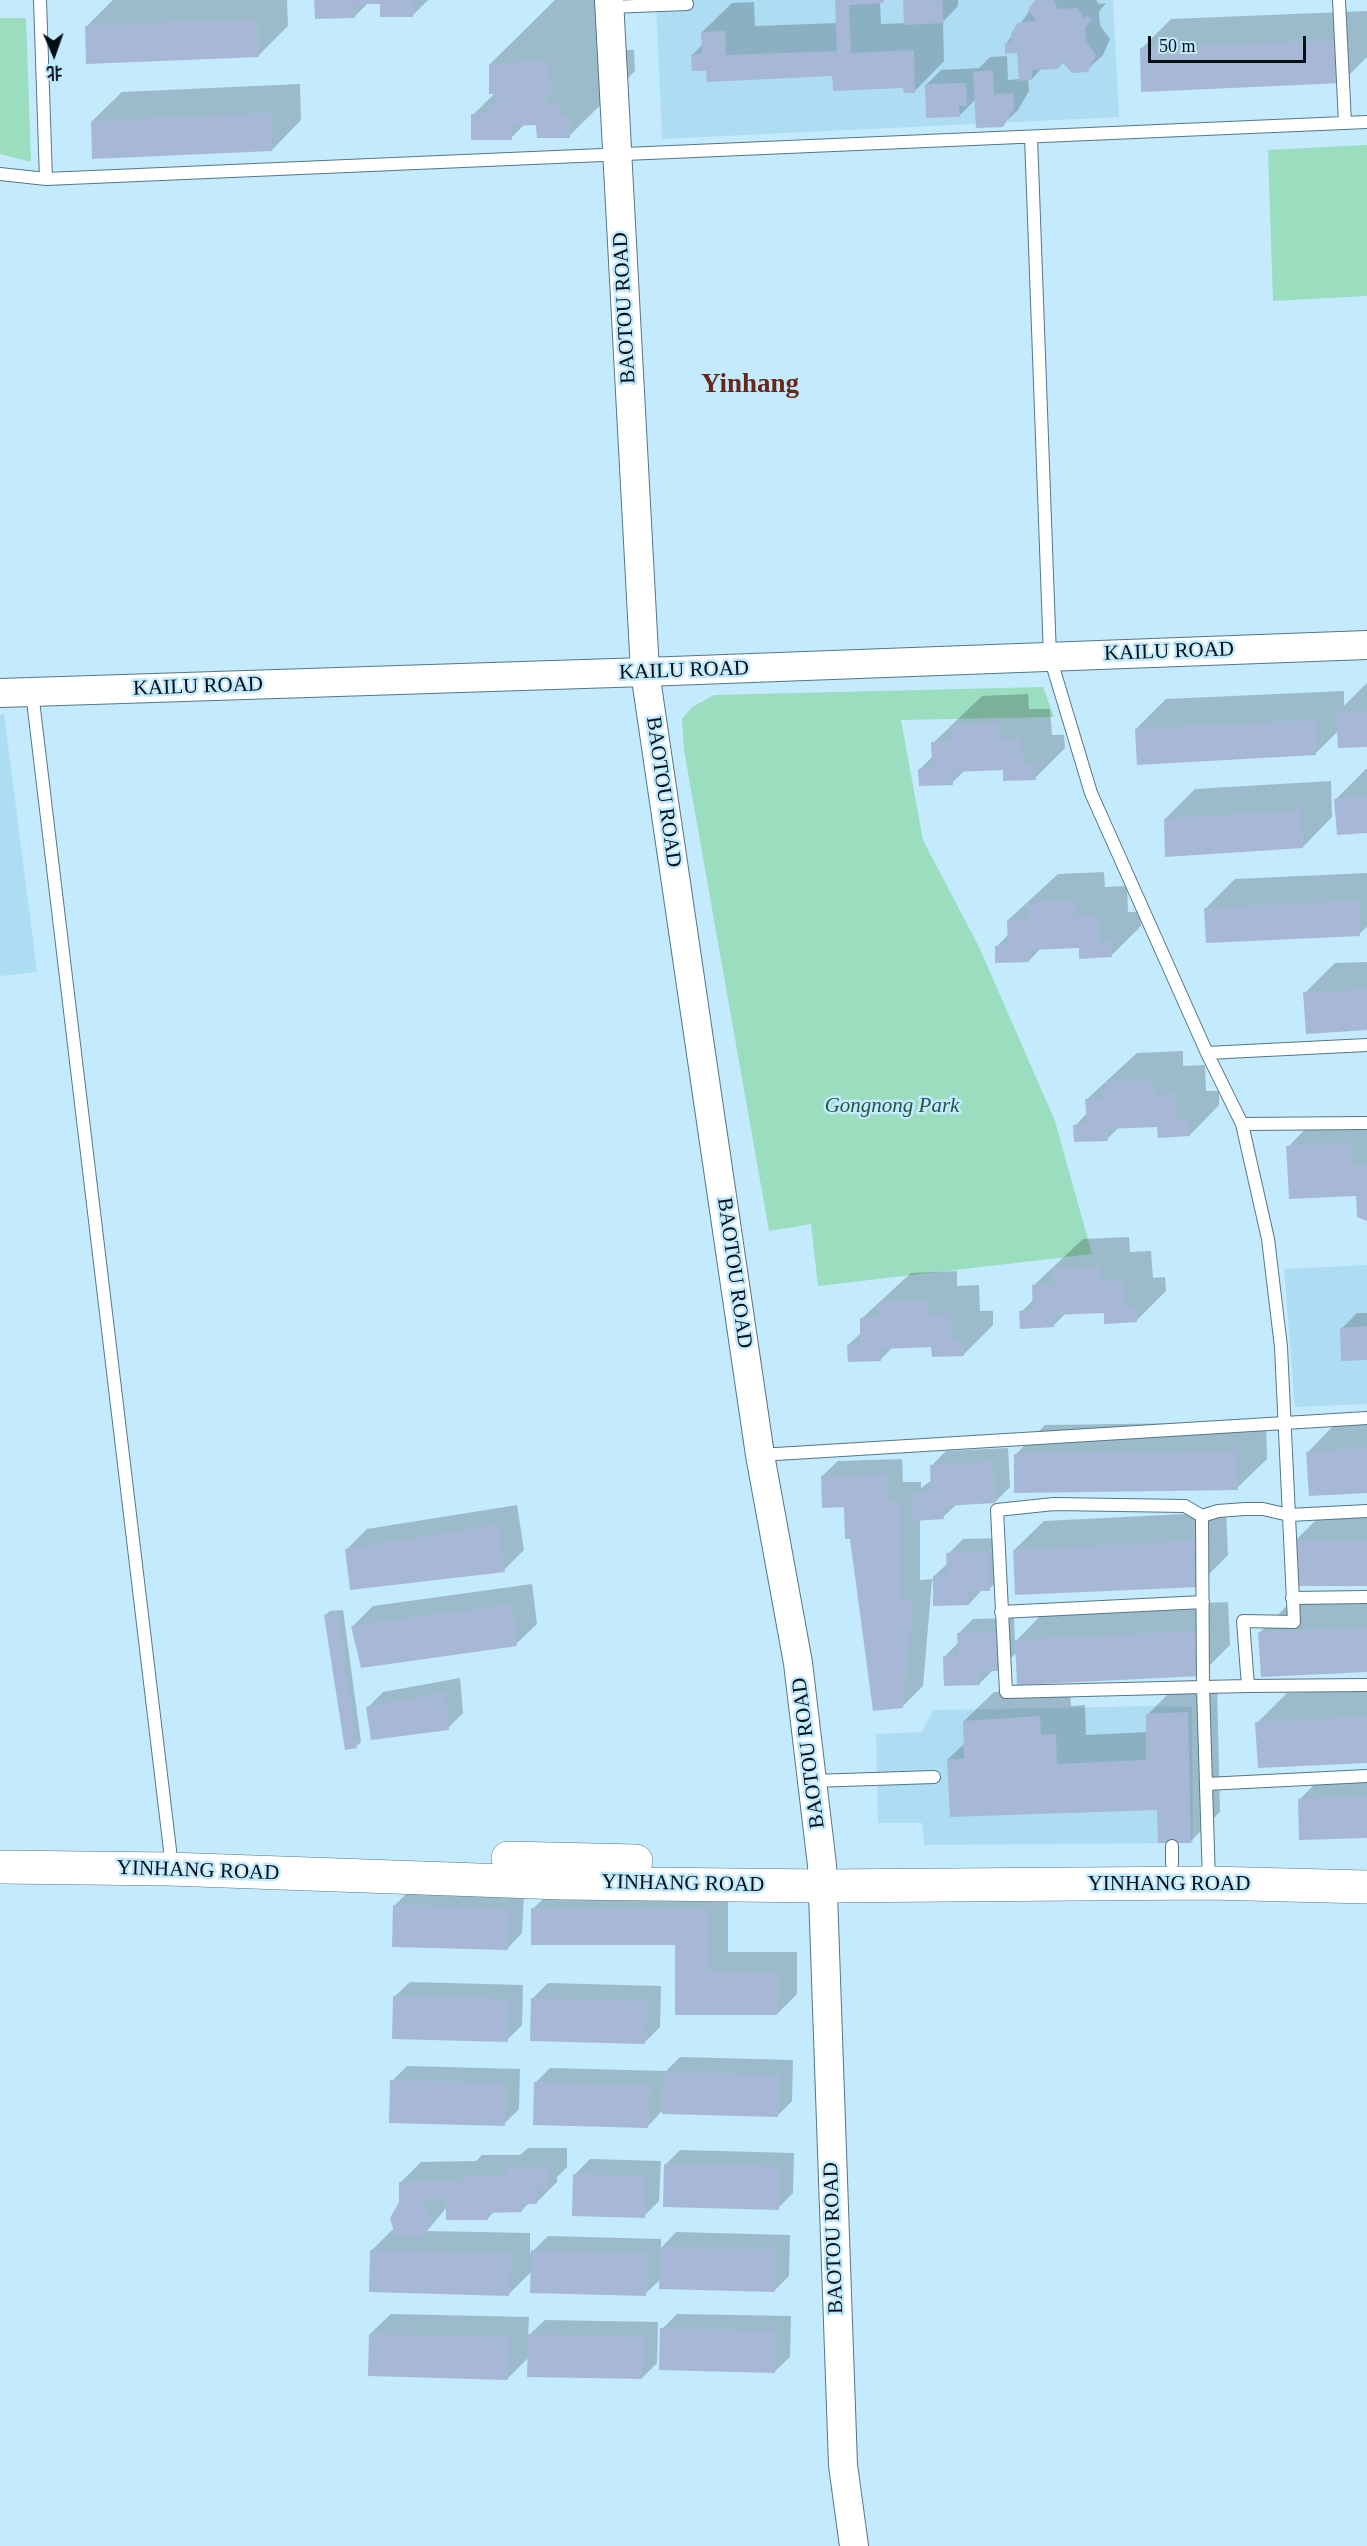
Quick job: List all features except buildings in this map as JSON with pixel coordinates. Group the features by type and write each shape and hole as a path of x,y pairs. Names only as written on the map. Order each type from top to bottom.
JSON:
{"main road":[{"name":"YINHANG ROAD","path":"0,1846 170,1859 563,1883 821,1876 1209,1873 1367,1868"},
{"name":"YINHANG ROAD","path":"821,1876 1035,1866 1172,1855 1209,1873 1367,1887"},
{"name":"YINHANG ROAD","path":"0,1867 170,1859"}],"street":[{"name":"BAOTOU ROAD","path":"605,2 611,36 645,672 760,1455 798,1663 812,1781 821,1876 843,2466 854,2546"},
{"name":"KAILU ROAD","path":"0,693 1367,645"}],"lane":[{"path":"40,0 46,179"},
{"path":"1339,0 1345,123"},
{"path":"605,2 687,4"},
{"path":"0,174 46,179 1367,122"},
{"path":"1031,136 1050,657 1091,793 1207,1053 1242,1125 1268,1239 1281,1347 1294,1622 1243,1621 1248,1686"},
{"path":"32,692 170,1859"},
{"path":"1207,1053 1367,1045"},
{"path":"1242,1125 1367,1123"},
{"path":"760,1455 1367,1418"},
{"path":"1367,1510 1289,1515 1263,1509 1245,1509 1218,1511 1202,1516 1185,1506 1054,1504 997,1510 1006,1692 1367,1685"},
{"path":"1202,1516 1203,1687 1209,1873"},
{"path":"1292,1598 1367,1597"},
{"path":"1001,1612 1203,1602"},
{"path":"1206,1784 1367,1776"},
{"path":"812,1781 934,1777"}],"shaded area":[{"path":"656,0 1113,0 1119,117 662,139"},
{"path":"4,714 37,972 0,976 0,715"},
{"path":"1367,1265 1367,1404 1295,1407 1284,1269"},
{"path":"1192,1707 1193,1843 924,1845 922,1823 878,1823 876,1734 922,1732 933,1710"}],"green space":[{"path":"0,18 26,18 31,162 0,154"},
{"path":"1367,145 1367,296 1273,301 1268,150"},
{"name":"Gongnong Park","path":"1043,687 1054,717 901,720 923,840 979,947 1055,1121 1092,1254 818,1286 811,1224 769,1231 684,750 682,719 692,707 714,695"}],"district":[{"name":"Yinhang","path":"750,385"}]}
